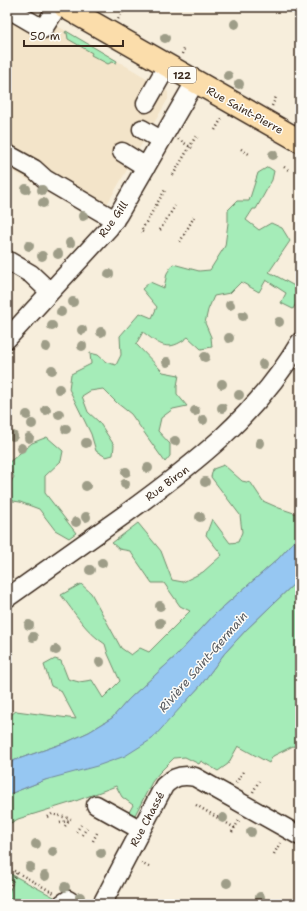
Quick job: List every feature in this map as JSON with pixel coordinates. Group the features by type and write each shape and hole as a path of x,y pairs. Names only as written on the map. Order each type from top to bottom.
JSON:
{"main road":[{"name":"Rue Saint-Pierre","path":"65,7 174,61 195,82 300,141"}],"street":[{"path":"7,8 44,29 57,7"},
{"path":"146,103 174,61"},
{"name":"Rue Gill","path":"7,339 115,220 146,167 170,140 195,82"},
{"path":"142,129 170,140"},
{"path":"122,152 146,167"},
{"path":"7,154 34,169 45,179 115,220"},
{"path":"7,260 31,274 50,292"},
{"name":"Rue Biron","path":"7,598 164,486 207,452 242,419 262,397 300,342"},
{"name":"Rue Chassé","path":"102,904 164,786 175,778 188,776 195,777 300,836"},
{"path":"96,805 141,830"}],"path":[{"path":"118,20 123,11"},
{"path":"174,61 185,47"},
{"path":"271,108 276,97"},
{"path":"215,130 222,118"},
{"path":"173,175 191,147 196,136 198,138"},
{"path":"170,140 191,147"},
{"path":"241,149 249,154"},
{"path":"284,167 290,171"},
{"path":"143,232 141,231 165,190 167,191"},
{"path":"160,230 175,206"},
{"path":"180,242 194,217"},
{"path":"236,783 242,772"},
{"path":"253,792 259,781"},
{"path":"196,805 235,828"},
{"path":"48,816 52,814 71,819"},
{"path":"232,832 240,818"},
{"path":"60,823 71,819"},
{"path":"65,826 71,819"},
{"path":"76,832 82,825"},
{"path":"82,835 87,828"},
{"path":"92,841 97,833"},
{"path":"274,854 281,841"},
{"path":"138,861 149,867"},
{"path":"7,867 68,903"},
{"path":"7,892 17,872"},
{"path":"7,898 13,904"}],"shaded area":[{"path":"7,7 25,7 162,87 168,92 168,99 106,206 50,192 7,168"}],"green space":[{"path":"66,31 117,61 116,63 112,62 108,64 91,55 92,53 68,39 67,33 65,33"},
{"path":"268,167 274,171 272,180 256,209 253,209 246,220 259,230 271,223 282,228 290,241 269,272 300,289 300,296 293,309 281,303 286,293 266,280 259,292 241,282 230,293 214,296 208,310 205,323 211,337 212,347 201,349 188,337 175,345 169,346 159,344 143,332 136,344 163,372 179,375 177,394 187,406 173,409 161,418 158,431 170,444 170,456 165,462 131,414 103,389 90,391 82,396 88,412 99,422 114,445 113,455 106,457 96,451 91,434 69,389 71,374 91,364 90,353 98,355 106,362 116,365 121,355 120,336 140,313 152,318 157,307 142,289 150,282 164,288 167,273 173,264 199,271 210,270 225,246 228,210 237,201 249,201 258,173"},
{"path":"47,437 63,451 61,461 45,476 45,493 76,533 69,538 55,530 39,509 20,502 7,500 7,488 14,477 7,464 32,443"},
{"path":"224,465 242,481 251,483 263,501 300,515 300,535 278,559 215,614 177,655 129,699 112,718 89,732 67,742 7,763 7,718 16,711 76,719 61,691 51,686 44,665 55,659 61,661 68,679 79,682 92,680 103,698 120,681 105,644 86,628 61,595 81,584 91,593 121,648 131,655 140,648 149,652 190,611 180,606 164,583 152,583 130,551 119,549 112,543 138,523 161,551 172,580 183,582 203,572 222,555 206,535 212,519 230,543 238,542 242,532 240,515 211,477 213,469"},
{"path":"300,578 300,749 293,746 273,756 269,763 238,746 228,764 218,771 201,761 199,764 185,757 174,758 152,782 135,815 127,816 133,805 122,797 116,786 73,802 18,819 7,825 7,795 45,780 178,710 201,685 224,654 246,630"},
{"path":"7,872 54,897 55,904 15,904 11,902 12,900 7,897 13,883 7,880"}],"water":[{"name":"Rivière Saint-Germain","path":"300,535 300,578 246,630 224,654 201,685 152,739 125,756 97,766 45,780 7,795 7,763 67,742 89,732 112,718 129,699 177,655 215,614 278,559"}]}
